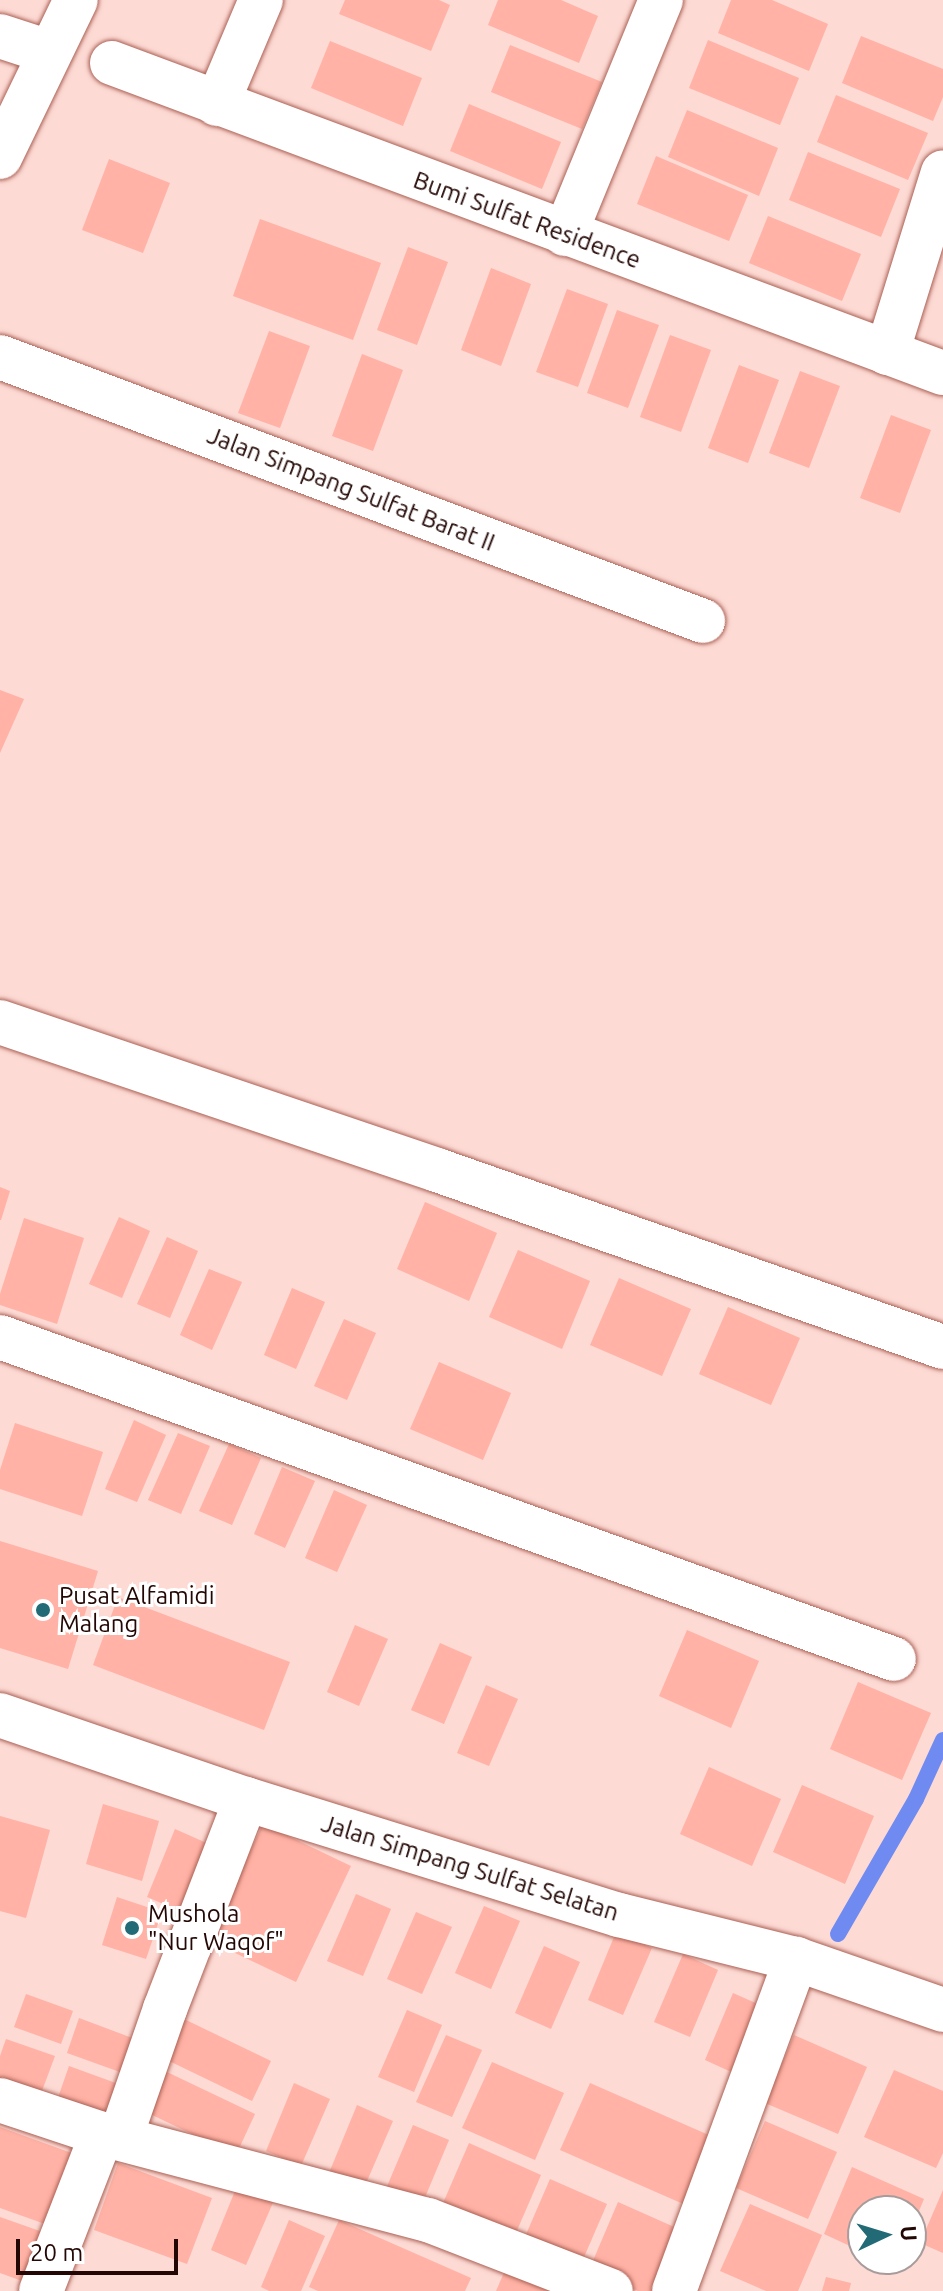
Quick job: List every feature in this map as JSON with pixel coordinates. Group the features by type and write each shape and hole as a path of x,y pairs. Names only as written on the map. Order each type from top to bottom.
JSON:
{"street":[{"path":"0,157 76,0"},
{"path":"217,104 261,0"},
{"path":"565,234 661,0"},
{"path":"0,36 49,52"},
{"name":"Bumi Sulfat Residence","path":"112,63 943,373"},
{"path":"887,353 943,172"},
{"name":"Jalan Simpang Sulfat Barat II","path":"0,357 703,621"},
{"path":"0,1022 467,1180 943,1347"},
{"path":"0,1337 894,1659"},
{"name":"Jalan Simpang Sulfat Selatan","path":"0,1715 246,1799 619,1915 796,1959 943,2010"},
{"path":"41,2291 165,2009 246,1799"},
{"path":"674,2291 796,1959"},
{"path":"0,2100 112,2135 428,2220 611,2291"}],"building":[{"path":"345,0 439,0 450,5 431,51 339,14"},
{"path":"498,0 561,0 598,16 579,63 488,25"},
{"path":"731,0 772,0 828,24 809,71 718,33"},
{"path":"861,36 943,69 943,97 933,121 842,83"},
{"path":"708,40 799,78 780,125 689,88"},
{"path":"330,41 422,78 403,126 311,88"},
{"path":"510,45 602,82 582,129 491,92"},
{"path":"836,95 928,133 908,180 817,142"},
{"path":"469,104 561,142 542,189 450,151"},
{"path":"687,110 778,148 759,196 668,157"},
{"path":"808,152 900,189 881,237 789,200"},
{"path":"656,156 748,195 729,241 637,204"},
{"path":"109,159 170,183 143,253 82,230"},
{"path":"768,216 861,254 842,301 749,263"},
{"path":"260,219 381,263 353,340 233,296"},
{"path":"408,247 448,262 417,345 377,330"},
{"path":"491,268 531,284 501,366 461,350"},
{"path":"567,289 608,304 578,387 536,372"},
{"path":"617,310 659,325 628,408 587,393"},
{"path":"269,331 310,346 280,428 238,413"},
{"path":"670,335 711,350 681,432 640,417"},
{"path":"362,354 403,370 373,451 332,436"},
{"path":"739,365 779,380 748,463 708,448"},
{"path":"800,371 840,386 809,468 769,453"},
{"path":"891,415 931,430 900,513 860,498"},
{"path":"0,690 24,699 0,753"},
{"path":"0,1187 10,1191 1,1220 0,1220"},
{"path":"425,1202 497,1233 469,1301 397,1269"},
{"path":"119,1217 150,1231 122,1298 89,1284"},
{"path":"24,1218 84,1238 57,1324 0,1305 0,1294"},
{"path":"167,1237 198,1251 170,1318 137,1304"},
{"path":"518,1250 590,1281 562,1349 489,1317"},
{"path":"209,1269 242,1282 212,1350 180,1335"},
{"path":"619,1278 691,1309 662,1376 590,1345"},
{"path":"292,1288 325,1302 296,1369 264,1355"},
{"path":"728,1307 800,1338 771,1405 699,1374"},
{"path":"344,1319 376,1333 347,1400 314,1386"},
{"path":"439,1362 511,1393 483,1460 410,1429"},
{"path":"134,1420 166,1435 137,1502 105,1489"},
{"path":"15,1423 103,1452 82,1516 0,1489 0,1470"},
{"path":"178,1433 210,1446 181,1514 148,1500"},
{"path":"229,1444 261,1458 232,1525 199,1511"},
{"path":"282,1467 315,1481 285,1548 254,1534"},
{"path":"334,1490 367,1505 337,1572 305,1558"},
{"name":"Pusat Alfamidi Malang","path":"0,1541 98,1571 68,1669 0,1648"},
{"path":"118,1597 290,1662 264,1730 93,1665"},
{"path":"355,1625 388,1639 359,1706 327,1692"},
{"path":"687,1630 759,1661 731,1728 659,1696"},
{"path":"440,1643 472,1657 444,1724 411,1710"},
{"path":"858,1682 931,1713 902,1780 830,1749"},
{"path":"486,1685 518,1699 489,1766 457,1753"},
{"path":"709,1767 781,1799 752,1866 680,1834"},
{"path":"802,1785 874,1816 845,1884 773,1852"},
{"path":"103,1804 159,1821 142,1881 86,1864"},
{"path":"0,1816 50,1830 26,1918 0,1911"},
{"path":"263,1824 351,1866 296,1982 208,1940"},
{"path":"175,1829 211,1845 182,1912 147,1897"},
{"path":"356,1894 391,1909 363,1976 327,1961"},
{"name":"Mushola \"Nur Waqof\"","path":"117,1897 162,1912 146,1959 102,1945"},
{"path":"484,1906 520,1921 491,1989 455,1973"},
{"path":"416,1912 452,1927 422,1994 387,1979"},
{"path":"616,1932 652,1948 623,2015 588,2000"},
{"path":"544,1946 580,1962 551,2029 515,2013"},
{"path":"683,1954 718,1970 690,2037 654,2022"},
{"path":"733,1993 769,2009 740,2076 705,2060"},
{"path":"26,1994 73,2011 61,2044 14,2027"},
{"path":"407,2010 442,2025 414,2092 378,2077"},
{"path":"79,2018 143,2042 131,2076 67,2053"},
{"path":"184,2019 271,2061 252,2101 165,2059"},
{"path":"446,2035 482,2050 452,2117 416,2102"},
{"path":"794,2035 867,2067 838,2134 765,2103"},
{"path":"6,2039 55,2056 39,2099 0,2085 0,2056"},
{"path":"492,2062 564,2093 535,2160 462,2128"},
{"path":"69,2066 124,2086 109,2128 54,2109"},
{"path":"894,2070 943,2091 943,2153 936,2168 864,2137"},
{"path":"167,2072 255,2114 236,2155 148,2113"},
{"path":"294,2083 330,2099 301,2166 266,2151"},
{"path":"590,2083 727,2143 697,2210 560,2150"},
{"path":"357,2105 393,2121 364,2188 329,2173"},
{"path":"765,2121 837,2152 808,2219 736,2188"},
{"path":"413,2125 449,2140 421,2207 385,2191"},
{"path":"0,2127 88,2159 62,2230 0,2208"},
{"path":"469,2143 541,2175 512,2242 440,2210"},
{"path":"118,2163 212,2198 187,2264 94,2230"},
{"path":"852,2167 915,2195 847,2195 847,2245 824,2234"},
{"path":"550,2179 607,2204 578,2271 521,2246"},
{"path":"239,2181 275,2198 246,2265 211,2250"},
{"path":"943,2190 943,2253 927,2246 927,2227"},
{"path":"618,2202 690,2234 666,2291 638,2291 589,2270"},
{"path":"750,2204 822,2235 798,2291 766,2291 720,2271"},
{"path":"0,2217 54,2236 36,2286 0,2273"},
{"path":"289,2220 325,2236 301,2291 269,2291 261,2287"},
{"path":"339,2220 471,2278 465,2291 318,2291 309,2287"},
{"path":"509,2261 577,2291 496,2291"},
{"path":"826,2277 851,2283 849,2291 822,2291"}],"waterway":[{"path":"838,1934 916,1799 943,1740"}],"place":[{"name":"Pusat Alfamidi Malang","path":"43,1610"},
{"name":"Mushola \"Nur Waqof\"","path":"132,1928"}]}
